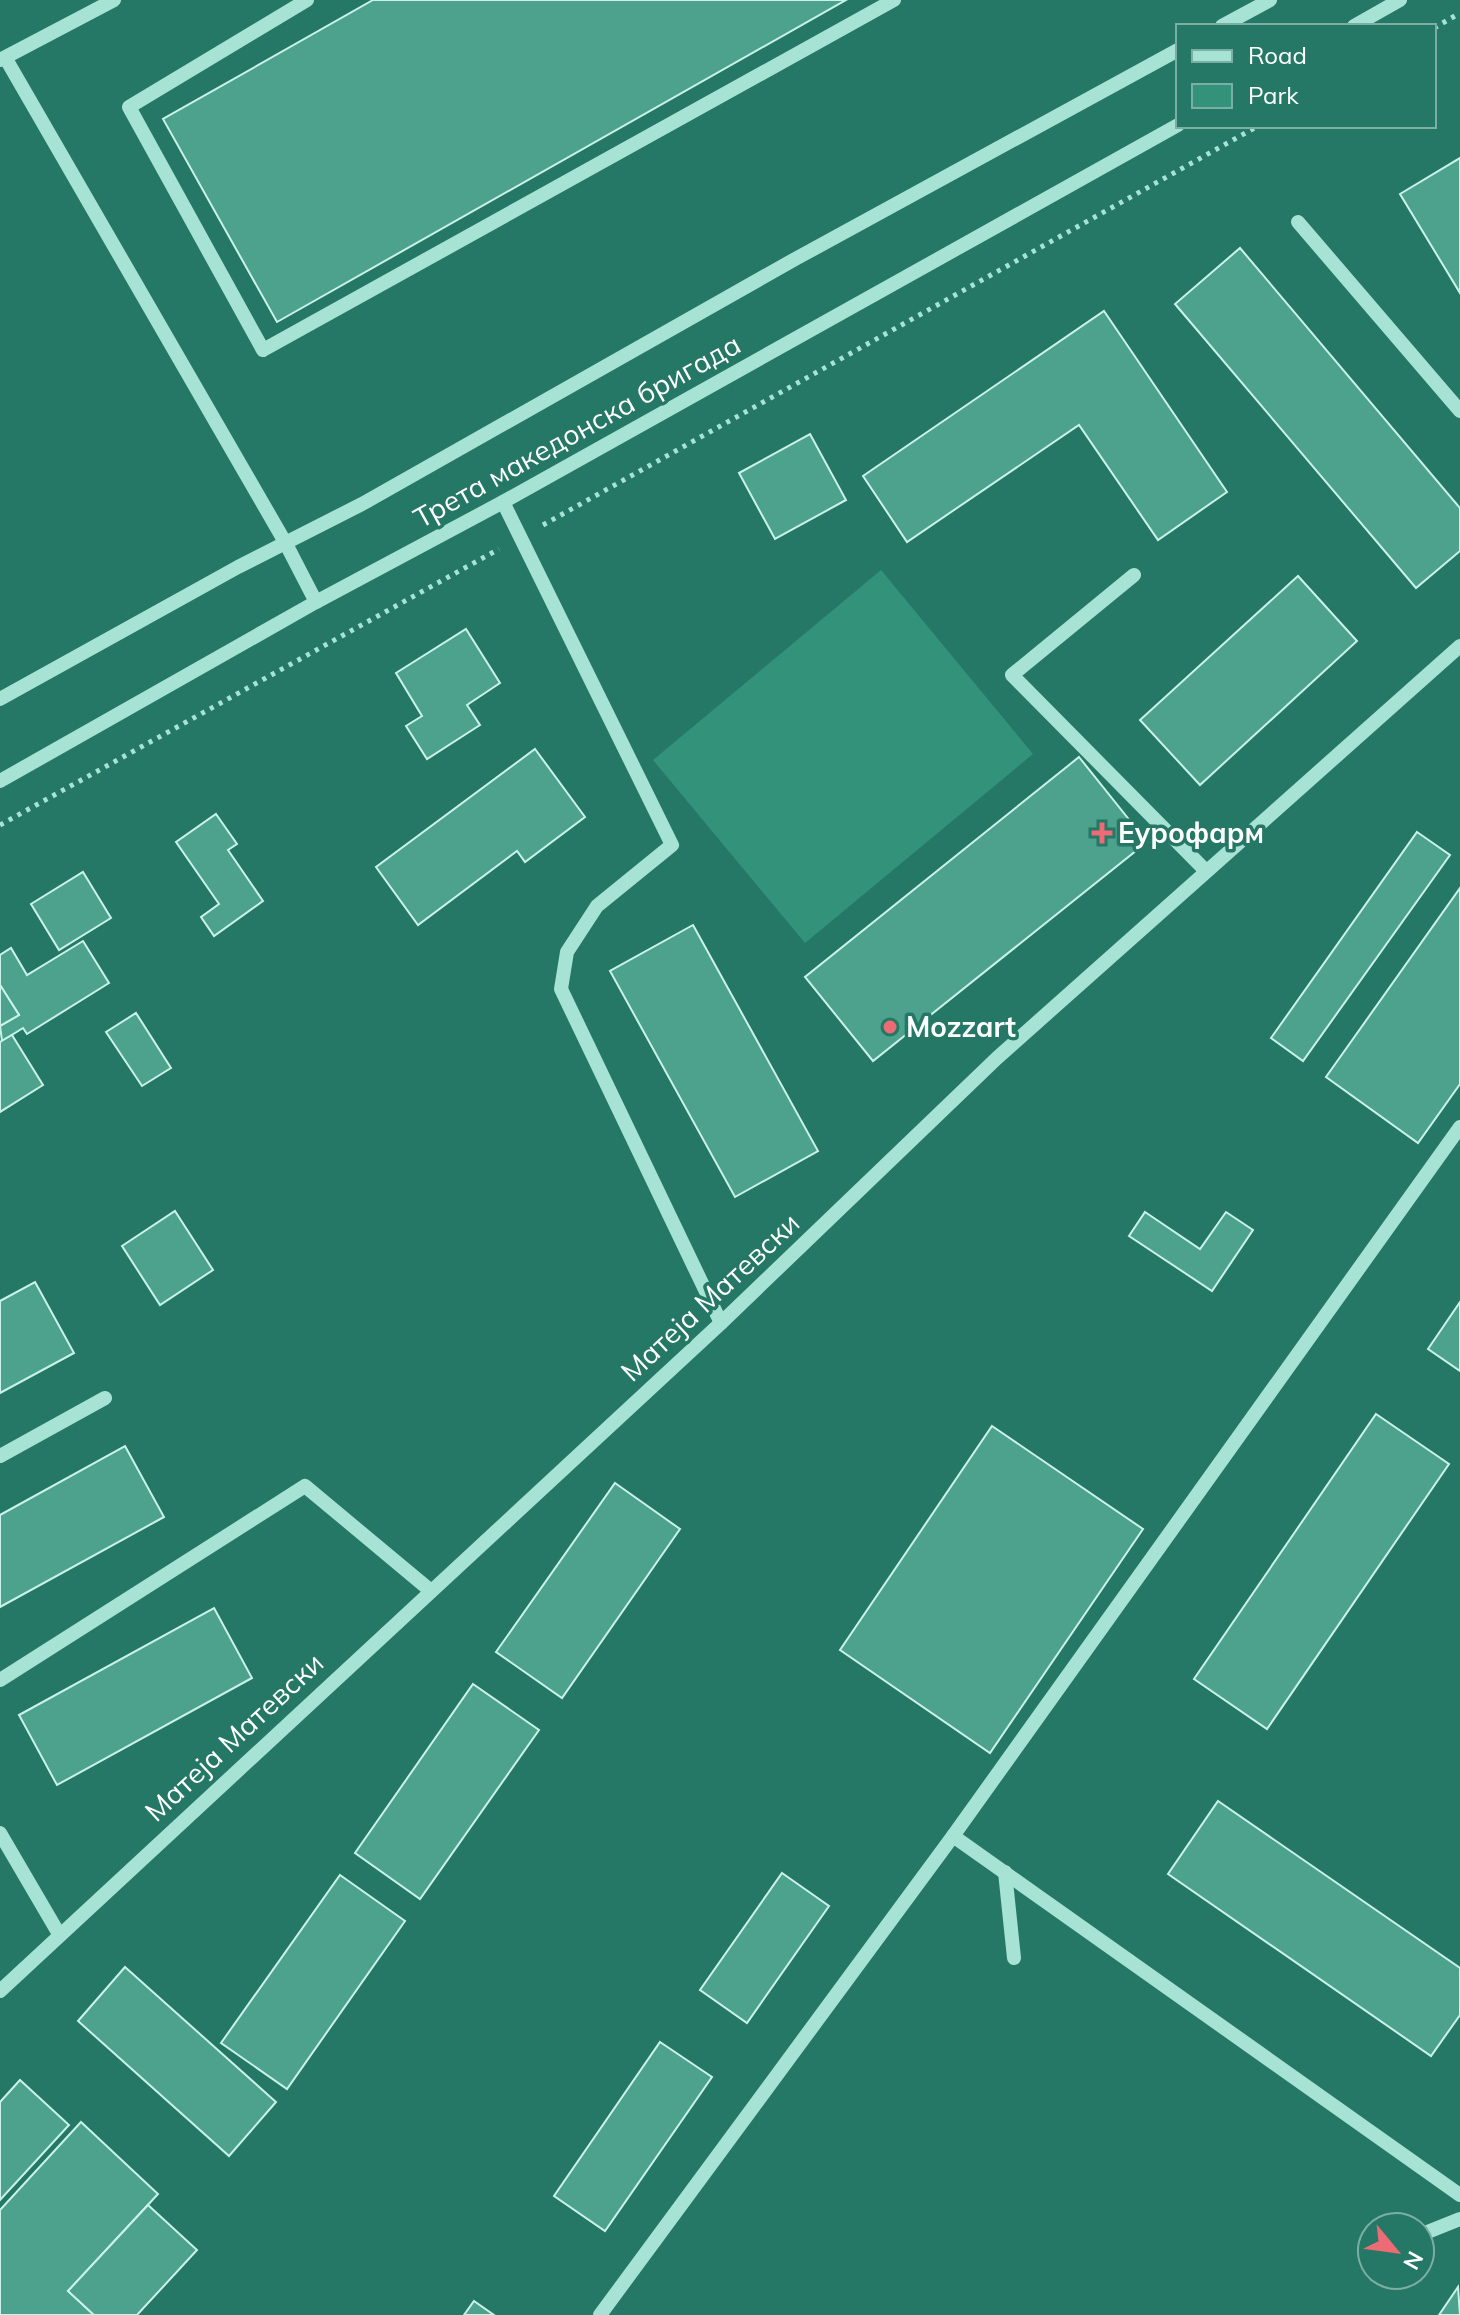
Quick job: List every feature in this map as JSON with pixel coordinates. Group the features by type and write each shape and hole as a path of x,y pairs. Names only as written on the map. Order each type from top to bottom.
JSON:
{"street":[{"path":"114,0 3,60 285,542 316,602"},
{"path":"307,0 129,107 263,350 894,0"},
{"path":"1226,24 1270,0"},
{"path":"1358,24 1400,0"},
{"name":"Трета македонска бригада","path":"0,699 285,542 362,504 797,258 1176,51"},
{"name":"Трета македонска бригада","path":"0,781 316,602 503,502 1176,126"},
{"path":"1298,222 1460,411"},
{"path":"503,502 672,845 597,906 567,952 561,989 721,1323"},
{"path":"1134,575 1012,675 1206,871"},
{"name":"Матеја Матевски","path":"0,1991 721,1323 997,1058 1460,646"},
{"path":"600,2315 953,1836 1460,1127"},
{"path":"0,1456 105,1398"},
{"path":"0,1680 305,1486 431,1591"},
{"path":"0,1833 59,1934"},
{"path":"953,1836 1460,2195"},
{"path":"1005,1872 1014,1958"},
{"path":"1436,2229 1460,2219"}],"path":[{"path":"1436,27 1460,13"},
{"path":"0,825 1254,128"}],"green space":[{"path":"881,570 1033,754 805,943 653,760"}],"building":[{"path":"373,0 846,0 277,322 163,119"},
{"path":"1460,158 1460,293 1400,194"},
{"path":"1240,248 1460,508 1460,551 1416,588 1175,304"},
{"path":"1104,311 1227,492 1158,540 1079,425 907,542 863,476"},
{"path":"810,434 846,500 775,539 739,473"},
{"path":"1298,576 1357,641 1200,785 1140,720"},
{"path":"466,629 500,683 467,705 480,725 427,759 406,726 422,716 396,673"},
{"path":"535,749 585,817 525,862 517,851 418,925 376,867"},
{"path":"1079,757 1147,842 873,1061 805,977"},
{"path":"216,814 237,844 228,850 263,901 214,936 201,917 219,904 176,842"},
{"path":"1417,832 1450,855 1303,1061 1271,1038"},
{"path":"83,872 111,918 59,950 31,904"},
{"path":"1460,888 1460,1084 1418,1143 1326,1077"},
{"path":"693,925 818,1151 735,1197 610,971"},
{"path":"83,941 109,983 27,1034 23,1028 2,1041 0,1026 19,1015 0,985 0,955 11,948 27,975"},
{"path":"0,985 19,1015 0,1026"},
{"path":"136,1013 171,1068 142,1086 106,1032"},
{"path":"12,1035 43,1085 0,1112 0,1042"},
{"path":"175,1211 213,1270 160,1305 122,1246"},
{"path":"1145,1212 1200,1249 1226,1212 1253,1230 1212,1291 1129,1236"},
{"path":"35,1282 74,1353 0,1393 0,1301"},
{"path":"1460,1302 1460,1371 1428,1349"},
{"path":"1376,1414 1449,1464 1267,1729 1194,1679"},
{"path":"992,1426 1143,1529 990,1753 840,1650"},
{"path":"125,1446 164,1517 0,1607 0,1515"},
{"path":"615,1483 680,1529 562,1698 496,1652"},
{"path":"214,1608 252,1678 57,1785 19,1715"},
{"path":"473,1684 539,1730 420,1899 355,1853"},
{"path":"1218,1801 1460,1968 1460,2015 1431,2056 1168,1874"},
{"path":"782,1873 829,1906 747,2023 700,1990"},
{"path":"340,1875 405,1921 287,2089 221,2043"},
{"path":"125,1967 276,2102 229,2156 78,2021"},
{"path":"660,2042 712,2077 605,2231 554,2196"},
{"path":"20,2080 69,2125 0,2200 0,2102"},
{"path":"81,2122 158,2194 68,2291 94,2315 0,2315 0,2210"},
{"path":"148,2205 197,2250 137,2315 94,2315 68,2291"},
{"path":"1458,2287 1460,2315 1439,2315"},
{"path":"474,2301 494,2315 464,2315"}],"place":[{"name":"Еурофарм","path":"1102,833"},
{"name":"Mozzart","path":"890,1027"}]}
